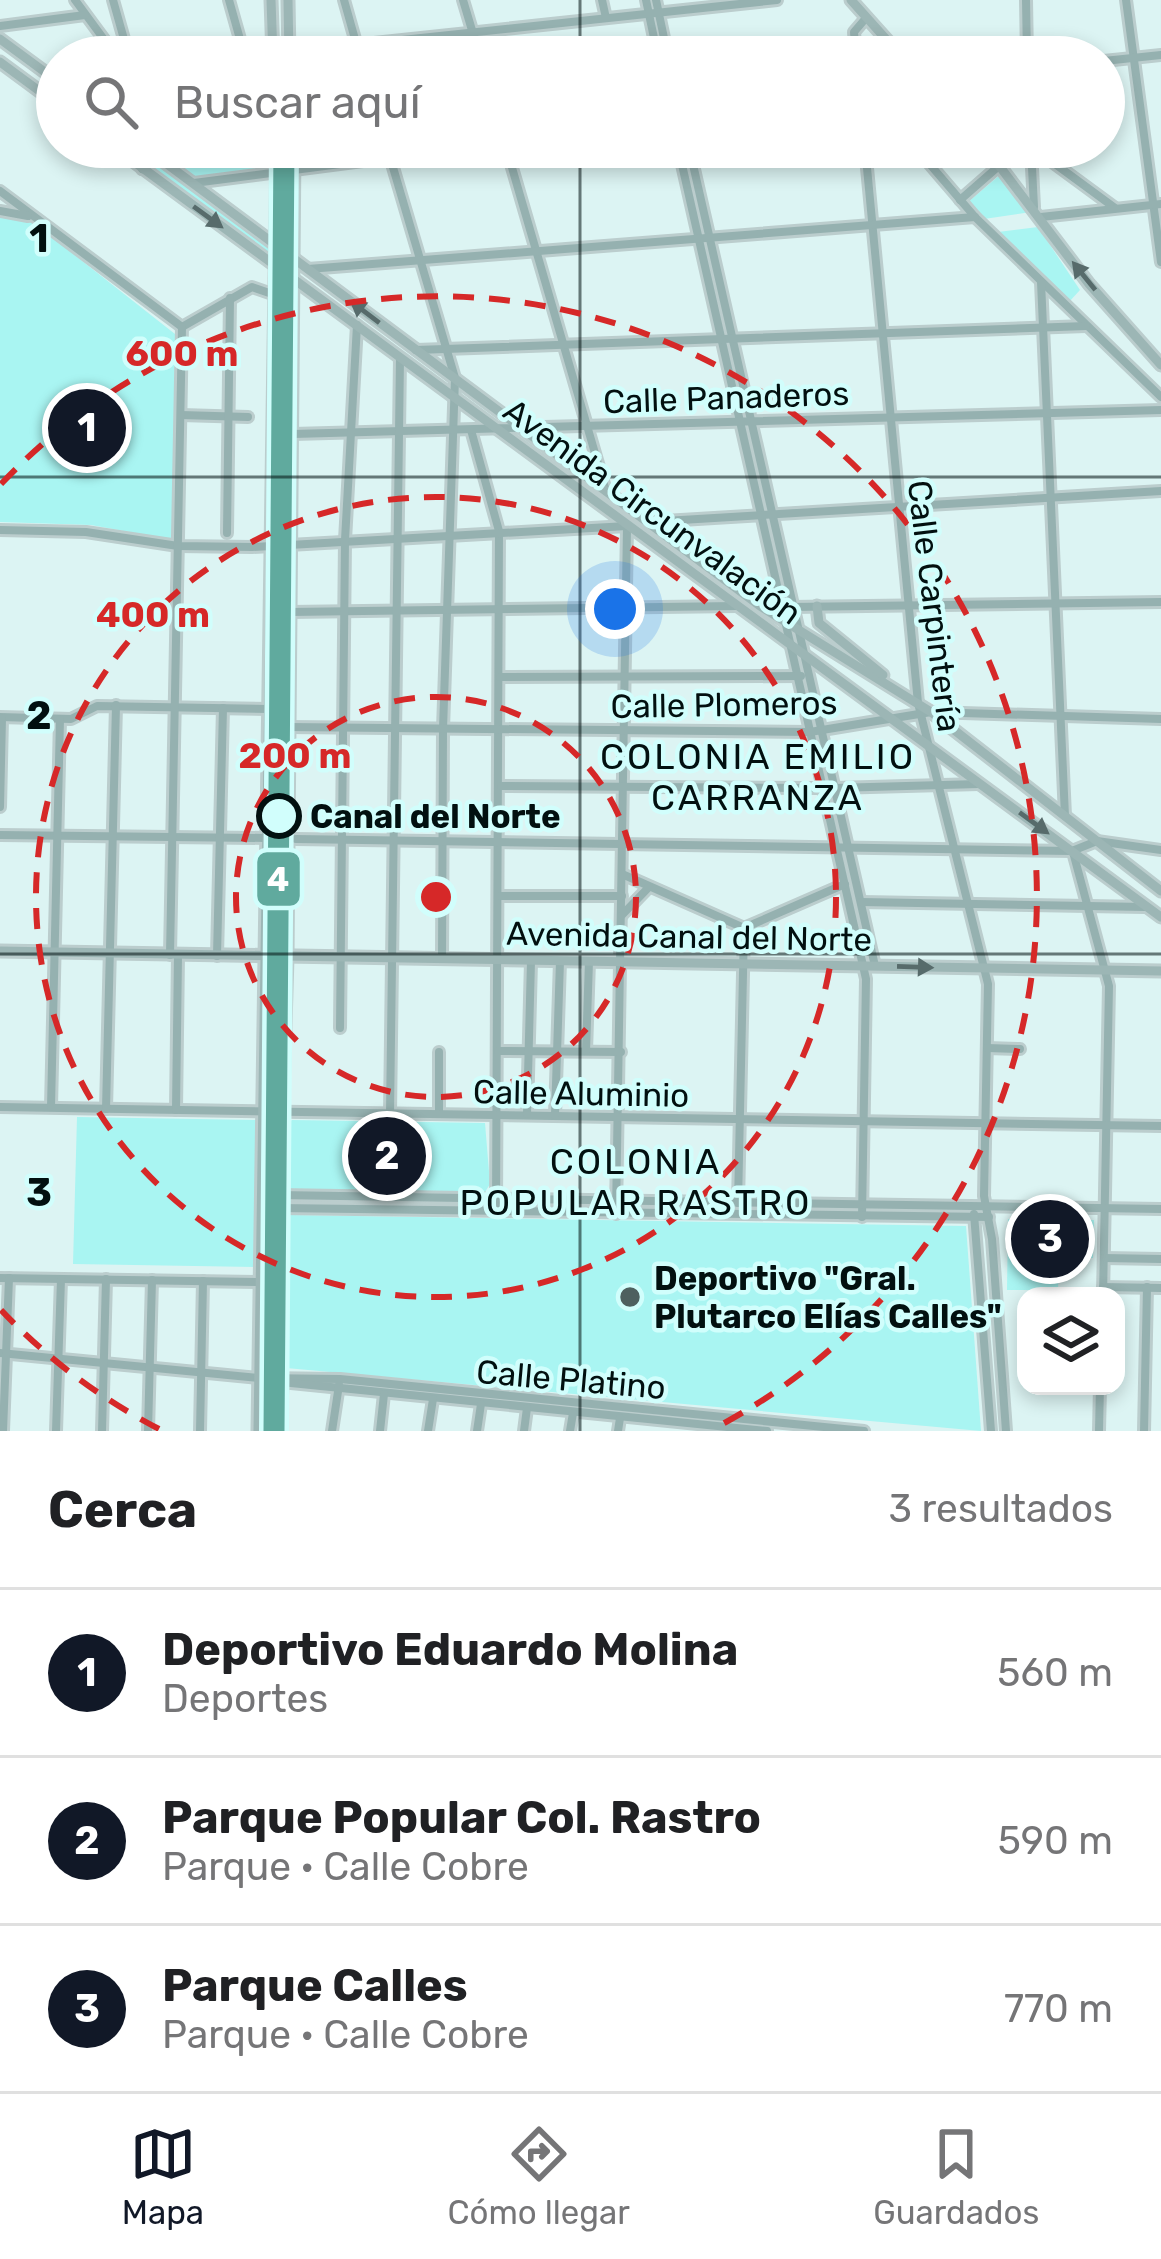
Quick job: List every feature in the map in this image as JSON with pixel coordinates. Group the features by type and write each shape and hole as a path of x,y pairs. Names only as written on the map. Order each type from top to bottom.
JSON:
{"main road":[{"path":"272,0 273,36"},
{"path":"288,0 289,36"},
{"path":"850,0 883,36"},
{"path":"0,39 36,66"},
{"path":"0,62 36,89"},
{"name":"Avenida Circunvalación","path":"174,168 644,523 784,622 896,687 1161,891"},
{"path":"276,1431 295,168"},
{"path":"1004,168 1090,284 1161,365"},
{"name":"Avenida Circunvalación","path":"142,169 1161,917"},
{"path":"255,1431 267,957 277,170"},
{"path":"817,606 819,623 896,687"},
{"path":"819,665 825,655 836,652"},
{"name":"Avenida Canal del Norte","path":"0,951 1161,971"}],"street":[{"path":"75,0 101,36"},
{"path":"113,0 123,36"},
{"path":"229,0 239,36"},
{"path":"344,0 354,36"},
{"path":"463,0 474,36"},
{"path":"602,0 606,17"},
{"path":"646,0 661,36"},
{"path":"656,0 656,36"},
{"path":"446,36 654,14 684,5 777,0"},
{"path":"1026,0 1027,36"},
{"path":"1126,0 1161,262"},
{"path":"0,26 85,15"},
{"path":"854,36 866,18"},
{"path":"1125,59 1161,55"},
{"path":"194,183 295,168"},
{"path":"393,168 455,378 442,728 442,959"},
{"path":"512,168 606,491"},
{"path":"683,168 750,421 760,516 789,645 834,788 861,902 869,966 862,1216"},
{"path":"694,168 718,304"},
{"name":"Calle Carpintería","path":"867,168 907,604 928,746 986,968 984,1123 1006,1431"},
{"path":"933,168 975,217 1161,397"},
{"path":"960,200 996,168"},
{"path":"1034,168 1038,212 1157,205"},
{"path":"1060,168 1116,209"},
{"path":"0,191 182,327"},
{"path":"0,211 34,217"},
{"path":"308,269 975,217"},
{"path":"1041,282 1066,816"},
{"path":"182,327 252,286 278,298"},
{"path":"227,533 230,298"},
{"path":"340,1028 345,540 357,325"},
{"path":"416,350 1086,326"},
{"path":"176,1110 172,837 182,327"},
{"path":"726,339 739,422 771,515 808,676 822,788 869,966"},
{"path":"390,1114 390,840 400,358"},
{"path":"452,417 459,416 463,404"},
{"name":"Calle Panaderos","path":"293,434 1161,410"},
{"path":"181,415 248,417"},
{"path":"471,430 500,531 496,1212"},
{"path":"644,523 1161,490"},
{"path":"0,530 86,532 178,546 274,546 627,526 616,1214"},
{"path":"780,607 1161,602"},
{"path":"290,612 737,606"},
{"path":"500,677 808,676"},
{"path":"106,1109 116,705"},
{"path":"0,807 1,718 78,718 97,706 116,705 271,709"},
{"path":"217,956 223,708"},
{"name":"Calle Plomeros","path":"288,727 815,732 923,710 1161,719"},
{"path":"51,1108 60,719"},
{"path":"834,788 980,784"},
{"path":"501,786 822,788"},
{"path":"0,835 268,838"},
{"path":"296,839 1072,851 1097,841 1161,850"},
{"path":"1072,851 1104,969 1103,1287"},
{"path":"622,874 745,928 844,884"},
{"path":"622,915 649,887"},
{"path":"501,896 622,896"},
{"path":"861,902 1146,907"},
{"path":"739,1215 745,928"},
{"path":"527,1114 531,961"},
{"path":"555,1115 560,961"},
{"path":"586,1051 589,962"},
{"path":"987,1048 1020,1049"},
{"path":"498,1051 621,1052"},
{"path":"439,1052 439,1114"},
{"name":"Calle Aluminio","path":"0,1107 1161,1126"},
{"path":"278,1195 861,1203 988,1213 1161,1209"},
{"path":"278,1208 862,1216 974,1212"},
{"path":"974,1212 991,1431"},
{"path":"1104,1258 1161,1259"},
{"path":"4,1431 4,1278 261,1282"},
{"path":"56,1431 61,1279"},
{"path":"102,1431 106,1280"},
{"path":"148,1431 152,1280"},
{"path":"200,1431 203,1281"},
{"path":"1144,1431 1147,1287"},
{"path":"1125,1289 1161,1288"},
{"name":"Calle Platino","path":"4,1354 340,1384 767,1431"},
{"path":"332,1431 340,1384"},
{"name":"Calle Platino","path":"340,1384 384,1394 620,1418 864,1431"},
{"path":"380,1431 384,1394"},
{"path":"1099,1431 1100,1395"},
{"path":"428,1431 433,1399"},
{"path":"477,1431 481,1404"},
{"path":"524,1431 527,1408"},
{"path":"570,1431 573,1413"},
{"path":"617,1431 620,1418"}],"shaded area":[{"path":"149,168 258,168 185,178 275,249 274,259"},
{"path":"1001,174 1031,212 984,219 968,202"},
{"path":"0,216 30,220 175,334 173,540 91,525 0,522"},
{"path":"1038,227 1080,290 1069,302 998,232"},
{"path":"77,1117 258,1120 255,1267 73,1264"},
{"path":"292,1120 485,1123 490,1184 485,1192 289,1191 284,1187 285,1125"},
{"name":"Deportivo \"Gral. Plutarco Elías Calles\"","path":"290,1215 966,1226 981,1431 286,1368"},
{"path":"1008,1219 1094,1220 1093,1258 1059,1257 1058,1287 1007,1290"}],"transit line":[{"name":"4","path":"274,1431 284,168"}],"place":[{"name":"Deportivo Eduardo Molina","path":"87,428"},
{"name":"Canal del Norte","path":"279,816"},
{"name":"Parque Popular Col. Rastro","path":"387,1156"},
{"name":"Parque Calles","path":"1050,1239"},
{"name":"Deportivo \"Gral. Plutarco Elías Calles\"","path":"630,1297"}],"district":[{"name":"COLONIA EMILIO CARRANZA","path":"758,776"},
{"name":"COLONIA POPULAR RASTRO","path":"636,1182"}]}
